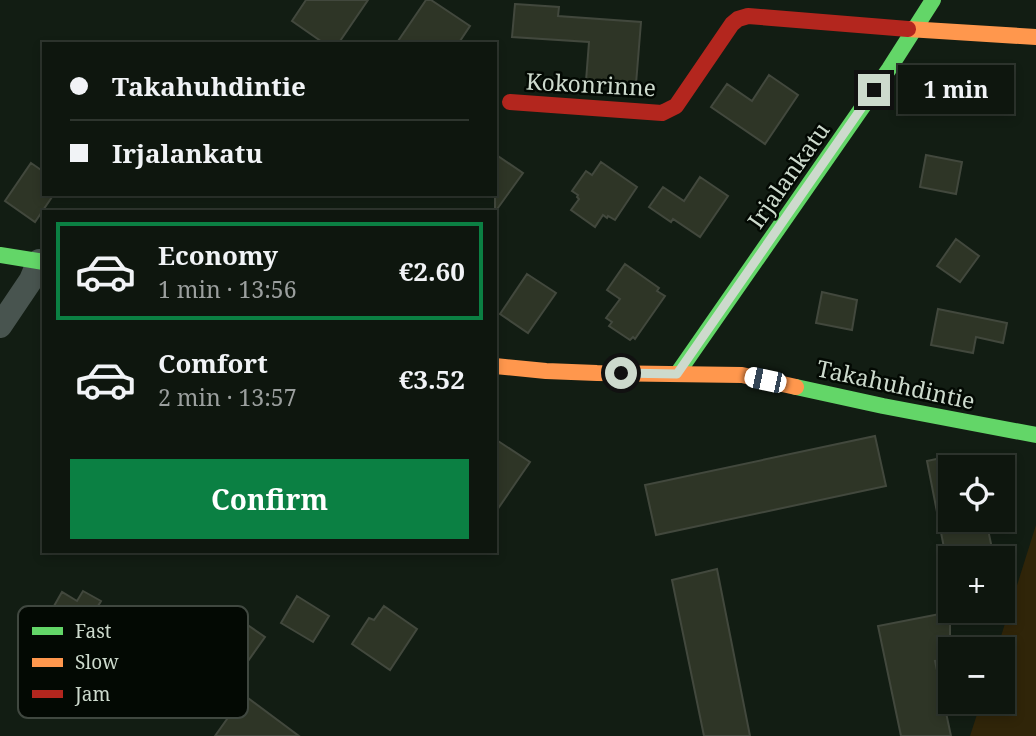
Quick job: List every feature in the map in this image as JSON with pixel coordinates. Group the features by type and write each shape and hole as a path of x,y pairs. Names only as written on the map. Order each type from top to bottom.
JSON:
{"street":[{"name":"Irjalankatu","path":"677,374 916,29 933,0"},
{"name":"Kokonrinne","path":"510,102 662,113 676,106 732,24 748,16 883,28 1036,37"},
{"path":"0,255 41,261 0,326"},
{"name":"Takahuhdintie","path":"497,366 572,372 742,375 883,406 1036,435"}],"shaded area":[{"path":"1036,525 1036,736 970,736 977,714 1015,714 1015,637 1001,637 1005,623 1015,623 1015,592"}],"building":[{"path":"306,0 368,0 339,42 322,42 292,21"},
{"path":"426,0 431,0 470,26 459,42 397,42"},
{"path":"515,4 559,7 558,16 641,22 636,84 586,81 589,42 512,37"},
{"path":"769,75 798,95 765,144 711,107 727,84 752,101"},
{"path":"497,155 523,173 495,210 497,196"},
{"path":"926,155 962,162 956,194 920,187"},
{"path":"601,162 637,187 615,220 603,215 595,227 571,210 579,199 572,191 586,171 592,175"},
{"path":"31,163 42,171 42,196 53,196 35,222 5,201"},
{"path":"700,177 728,196 700,237 649,207 663,187 684,201"},
{"path":"956,239 979,256 960,282 937,266"},
{"path":"625,264 659,288 657,291 665,296 635,339 633,337 630,340 609,326 612,322 606,318 620,299 607,290"},
{"path":"527,274 556,293 528,333 500,314"},
{"path":"822,292 857,300 852,330 816,323"},
{"path":"938,309 1007,323 1003,343 976,337 973,353 931,345"},
{"path":"875,436 886,486 656,535 645,485"},
{"path":"497,440 530,462 497,510"},
{"path":"938,459 938,517 927,461"},
{"path":"941,532 989,532 991,546 944,546"},
{"path":"717,569 750,736 704,736 672,580"},
{"path":"83,591 101,601 98,606 54,606 62,592 77,601"},
{"path":"297,596 329,616 313,642 281,623"},
{"path":"384,606 417,629 390,670 352,644 369,618 374,620"},
{"path":"938,614 938,623 950,623 950,637 938,637 938,661 935,661 938,675 938,714 946,714 951,736 901,736 878,626"},
{"path":"248,625 265,637 248,661"},
{"path":"248,698 299,736 215,736 228,718 248,718"}],"traffic: fast":[{"path":"677,374 889,69 933,0"},
{"path":"0,255 42,262"},
{"path":"796,387 1036,435"}],"traffic: slow":[{"path":"908,29 1036,37"},
{"path":"497,366 597,373 742,375 796,387"}],"traffic: jam":[{"path":"510,102 662,113 676,106 732,24 748,16 908,29"}],"route":[{"path":"621,373 677,374 874,90"}]}
